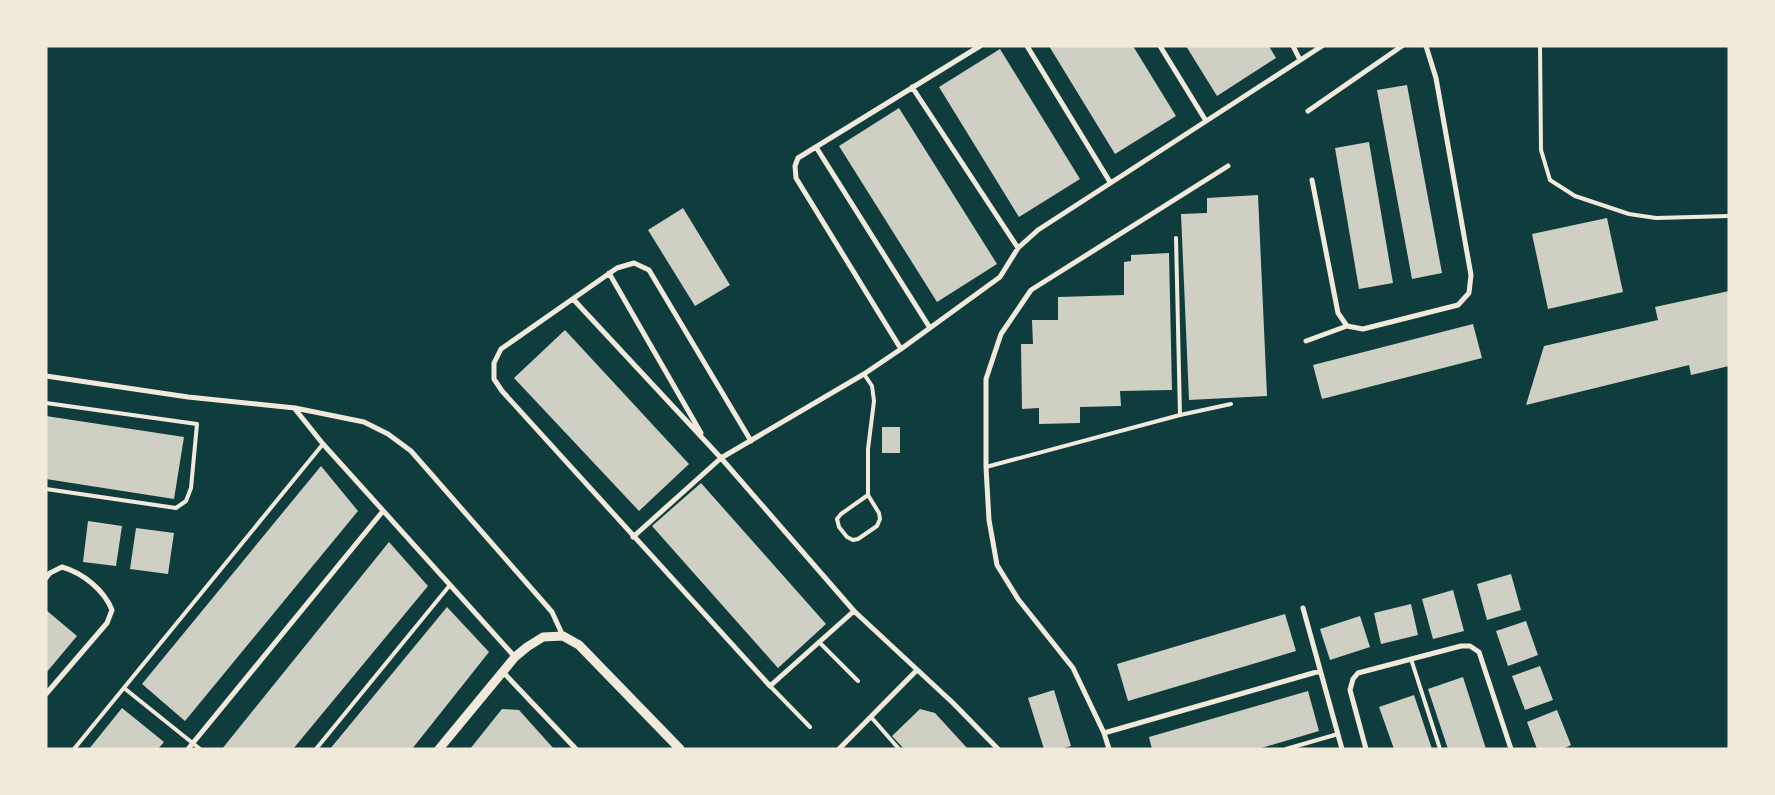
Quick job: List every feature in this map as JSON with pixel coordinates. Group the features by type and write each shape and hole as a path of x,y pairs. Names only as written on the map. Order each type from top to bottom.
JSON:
{"street":[{"path":"901,349 796,178 795,166 798,158 980,46"},
{"path":"1027,46 1110,182"},
{"path":"1160,46 1206,121"},
{"path":"1293,46 1300,60"},
{"path":"633,537 721,458 864,374 1000,277 1018,248 1038,230 1322,46"},
{"path":"1308,111 1402,46"},
{"path":"1306,341 1347,326 1363,329 1458,305 1469,293 1471,275 1436,78 1426,46"},
{"path":"912,87 1018,248"},
{"path":"816,147 930,328"},
{"path":"1109,749 1104,733 1074,668 1018,599 997,565 989,520 986,467 986,379 1001,334 1031,290 1228,166"},
{"path":"1312,180 1338,313 1347,326"},
{"path":"751,440 649,270 634,263 617,268 609,273 501,349 494,363 494,379 502,392 770,686 854,611"},
{"path":"609,273 706,442"},
{"path":"573,299 721,458 854,611 953,703 998,749"},
{"path":"46,376 188,397 295,408 364,422 388,434 411,451 552,612 564,636 579,645 680,749"},
{"path":"295,408 322,444 515,657"},
{"path":"188,749 383,511"},
{"path":"46,578 50,573 62,567 77,571 107,598 112,610 106,623 46,694"},
{"path":"1303,608 1342,749"},
{"path":"443,747 515,657 543,637 564,636"},
{"path":"1366,749 1350,690 1352,679 1358,673 1461,646 1470,646 1479,652 1511,749"},
{"path":"839,749 917,670"},
{"path":"1104,733 1320,671"},
{"path":"503,672 576,749"}],"lane":[{"path":"1540,46 1540,150 1550,180 1574,196 1629,214 1656,218 1729,216"},
{"path":"1176,238 1180,415"},
{"path":"864,374 872,386 874,401 868,449 868,495 879,513 880,519 877,526 858,540 853,540 847,537 839,527 837,520 841,514 868,495"},
{"path":"46,403 196,424 191,488 186,501 176,508 46,488"},
{"path":"986,467 1180,415 1231,404"},
{"path":"74,749 322,444"},
{"path":"316,749 450,585"},
{"path":"819,642 858,681"},
{"path":"1411,658 1440,749"},
{"path":"770,686 810,727"},
{"path":"124,688 200,749"},
{"path":"871,717 899,749"},
{"path":"1286,749 1338,734"}],"building":[{"path":"1049,46 1133,46 1176,116 1115,154"},
{"path":"1186,46 1269,46 1276,58 1217,96"},
{"path":"1000,49 1080,179 1019,217 939,87"},
{"path":"1407,85 1442,273 1412,279 1377,90"},
{"path":"899,108 997,264 937,302 839,146"},
{"path":"1369,142 1393,283 1359,289 1335,148"},
{"path":"1258,195 1267,396 1189,400 1181,214 1207,213 1207,198"},
{"path":"683,208 730,285 695,306 648,230"},
{"path":"1607,218 1623,292 1548,309 1532,234"},
{"path":"1169,253 1172,390 1120,391 1121,406 1080,407 1080,423 1039,424 1039,408 1022,409 1021,344 1033,344 1032,320 1058,320 1058,297 1124,295 1124,262 1131,261 1131,255"},
{"path":"1729,291 1729,366 1691,375 1689,365 1526,405 1544,346 1658,320 1655,307"},
{"path":"1473,324 1482,358 1322,399 1313,365"},
{"path":"565,330 689,464 639,511 514,378"},
{"path":"46,416 184,437 174,499 46,479"},
{"path":"882,427 900,427 900,453 882,453"},
{"path":"321,466 358,511 185,721 142,684"},
{"path":"701,483 826,624 778,668 652,526"},
{"path":"88,521 122,526 116,566 83,562"},
{"path":"136,528 174,533 168,574 130,569"},
{"path":"389,542 428,586 293,749 222,749"},
{"path":"1511,574 1521,610 1487,620 1477,584"},
{"path":"1453,590 1464,631 1433,639 1422,599"},
{"path":"1411,604 1418,635 1381,644 1374,613"},
{"path":"447,607 489,652 412,749 330,749"},
{"path":"46,610 77,636 46,673"},
{"path":"1285,614 1296,651 1128,701 1117,664"},
{"path":"1360,616 1370,647 1330,660 1320,629"},
{"path":"1526,621 1538,655 1508,666 1496,631"},
{"path":"1540,666 1553,700 1525,710 1512,676"},
{"path":"1463,677 1486,749 1448,749 1428,689"},
{"path":"1054,690 1071,746 1060,749 1044,749 1028,698"},
{"path":"1308,691 1319,731 1258,749 1152,749 1149,737"},
{"path":"1414,695 1432,749 1394,749 1379,707"},
{"path":"122,708 164,742 158,749 89,749"},
{"path":"502,709 519,710 554,749 470,749"},
{"path":"920,709 935,713 968,749 904,749 892,736"},
{"path":"1557,710 1571,745 1563,749 1537,749 1527,722"}]}
